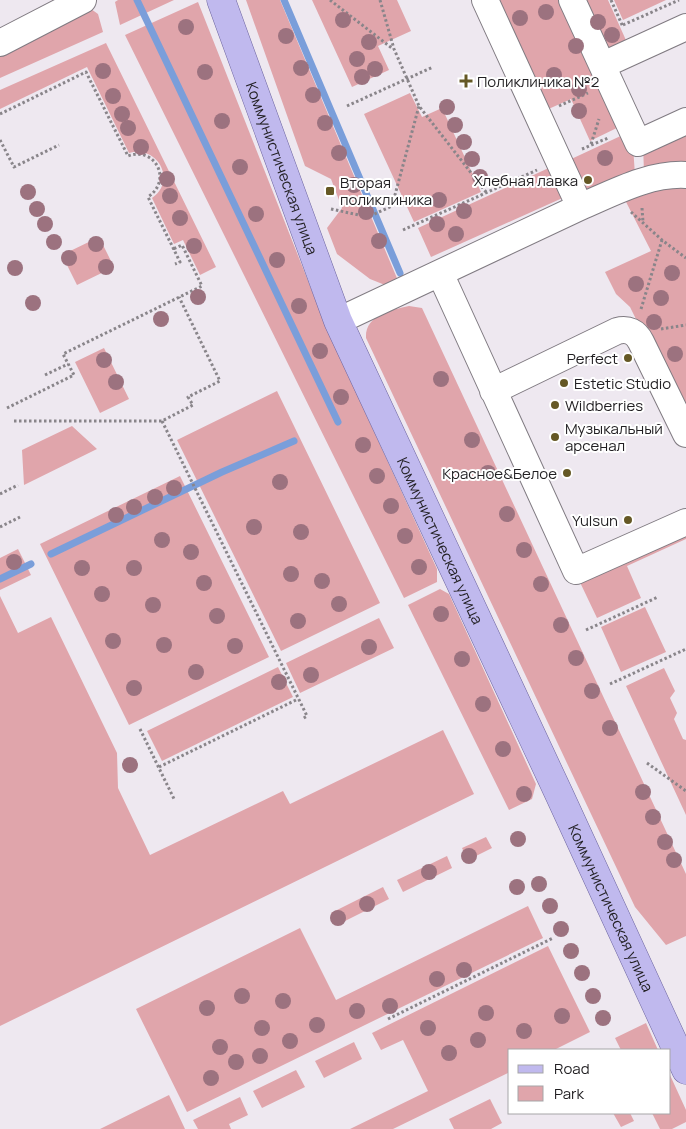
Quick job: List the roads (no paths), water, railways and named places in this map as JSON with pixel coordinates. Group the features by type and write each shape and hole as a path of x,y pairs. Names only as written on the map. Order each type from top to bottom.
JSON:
{"main road":[{"name":"Коммунистическая улица","path":"221,0 338,321 564,803 686,1070"}],"street":[{"path":"0,43 83,0"},
{"path":"485,0 580,207"},
{"path":"572,0 638,143 686,121"},
{"path":"607,74 634,50 686,26"},
{"path":"338,321 580,207 653,177 686,176"},
{"path":"440,273 576,572 686,522"},
{"path":"493,391 617,331 626,330 634,333 641,342 686,434"}],"waterway":[{"path":"137,0 338,422"},
{"path":"284,0 400,273"},
{"path":"51,554 222,472 294,441"},
{"path":"0,579 31,564"}],"place":[{"name":"Поликлиника №2","path":"466,81"},
{"name":"Хлебная лавка","path":"588,180"},
{"name":"Вторая поликлиника","path":"330,191"},
{"name":"Perfect","path":"628,358"},
{"name":"Estetic Studio","path":"564,383"},
{"name":"Wildberries","path":"555,405"},
{"name":"Музыкальный арсенал","path":"555,437"},
{"name":"Красное&Белое","path":"567,473"},
{"name":"Yulsun","path":"628,520"}]}
